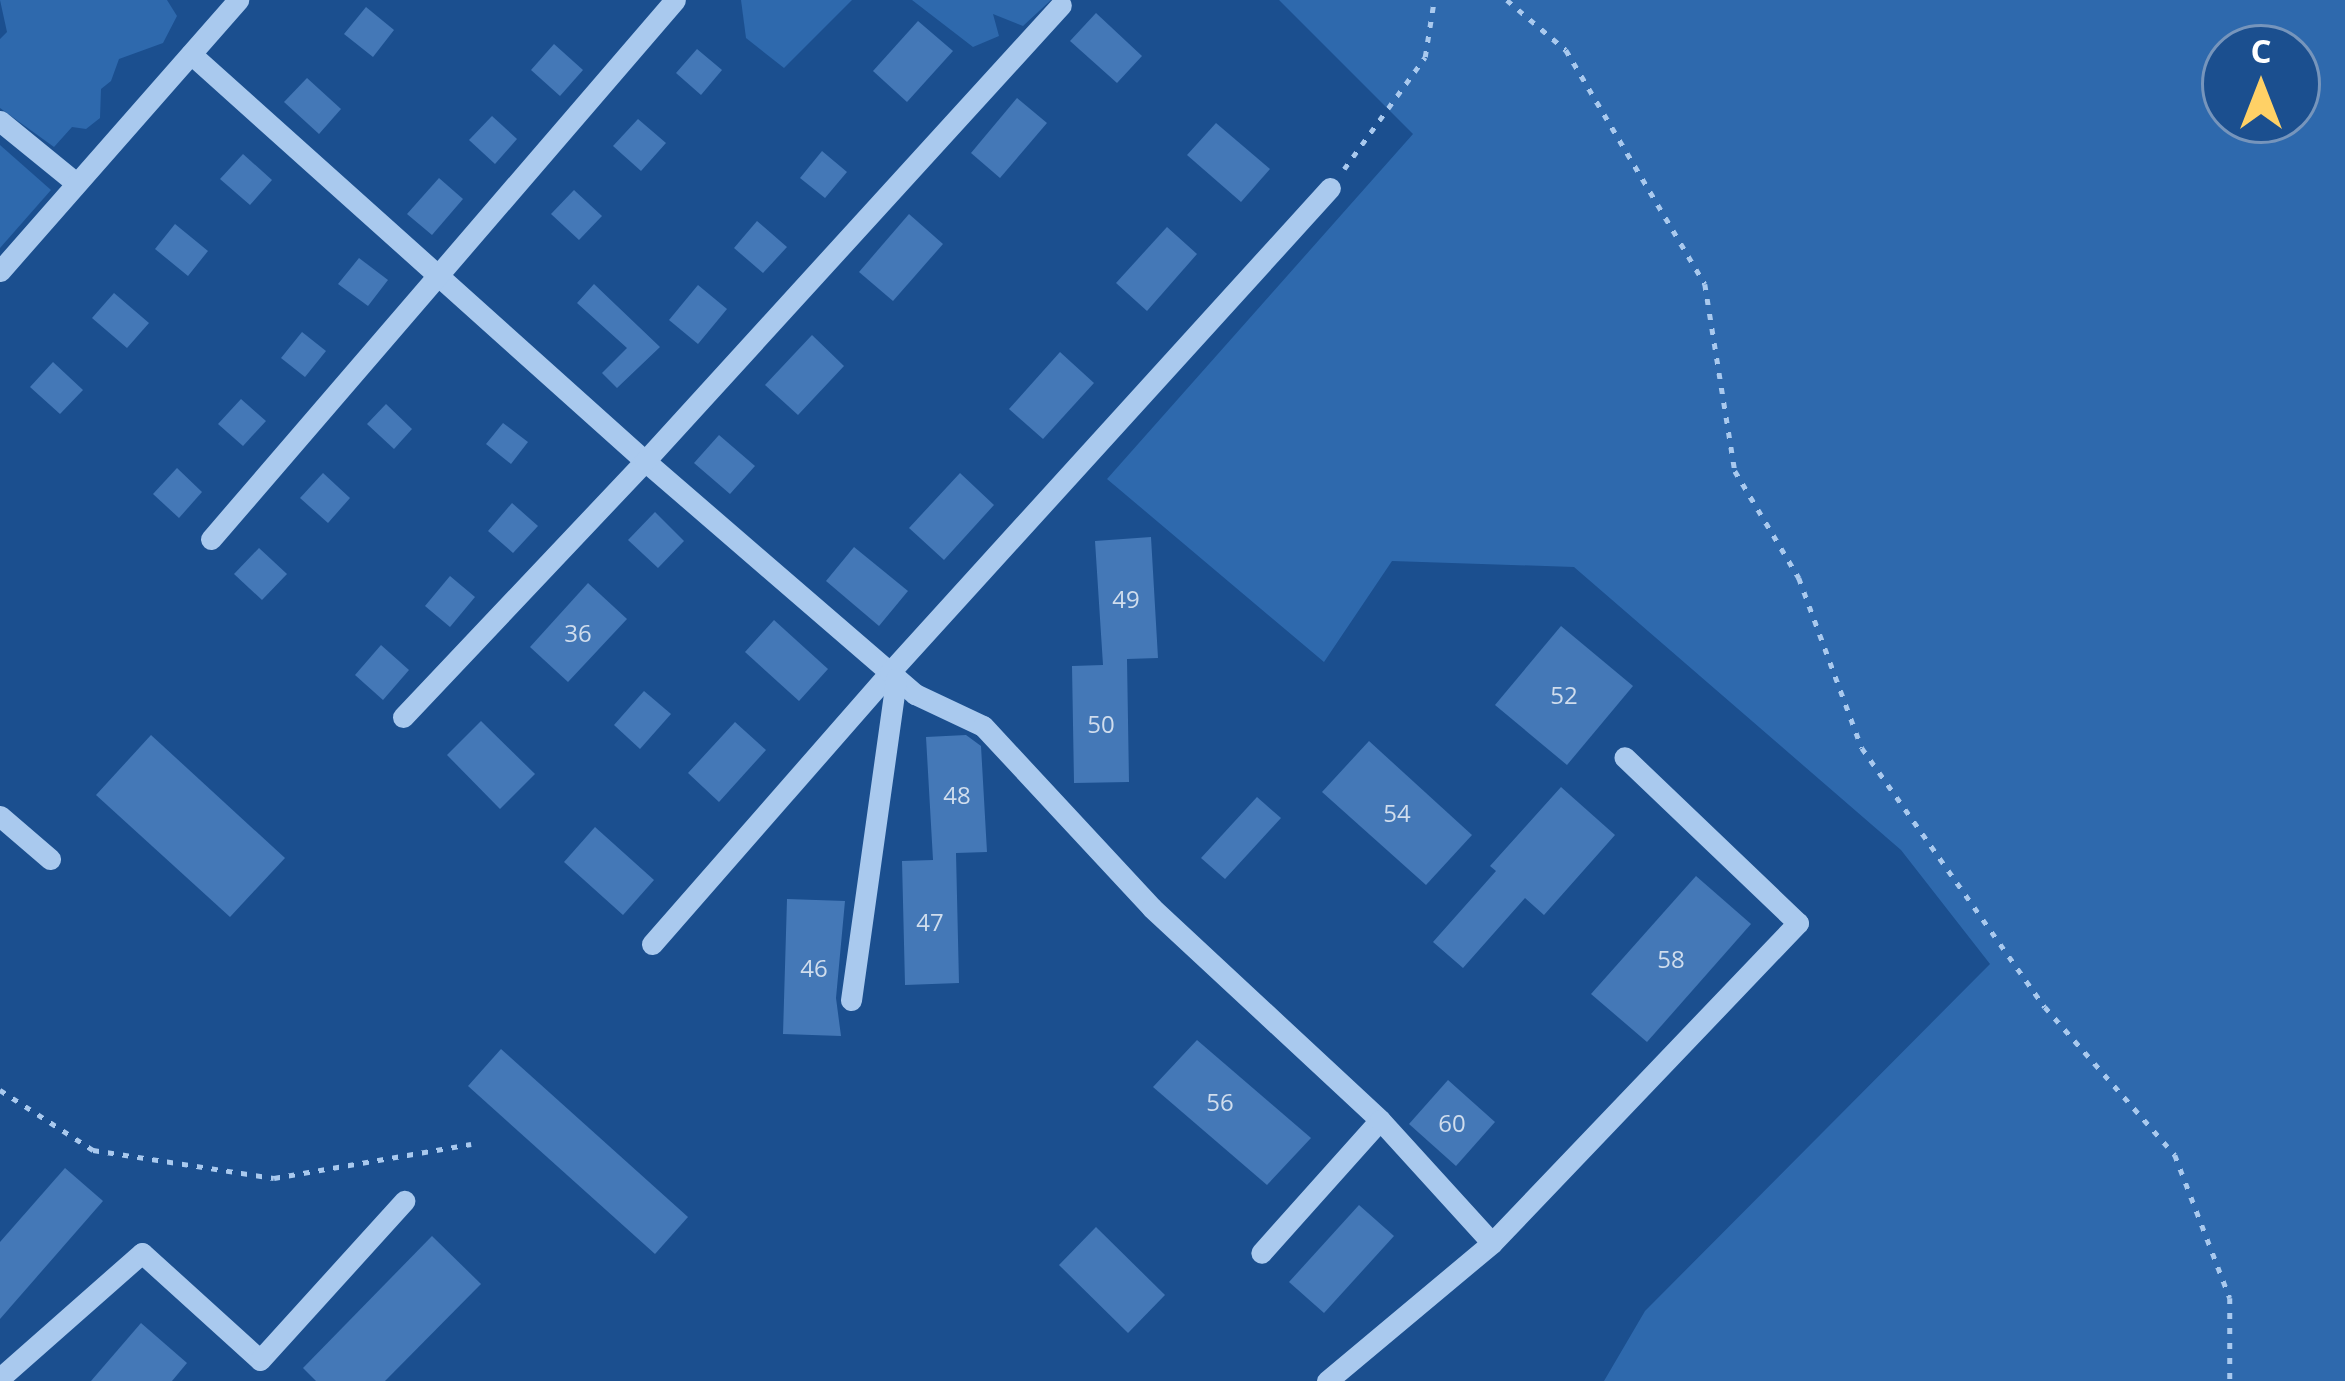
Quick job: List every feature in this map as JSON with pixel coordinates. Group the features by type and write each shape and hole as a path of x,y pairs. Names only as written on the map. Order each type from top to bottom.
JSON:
{"street":[{"path":"0,271 238,0"},
{"path":"212,539 675,0"},
{"path":"403,717 645,461 1061,5"},
{"path":"190,54 645,461 915,694 982,727 1153,908 1380,1120 1492,1243"},
{"path":"0,121 76,183"},
{"path":"652,944 1330,188"},
{"path":"851,1000 893,675"},
{"path":"1327,1381 1492,1243 1798,923 1624,757"},
{"path":"0,816 50,860"},
{"path":"1261,1252 1380,1120"},
{"path":"0,1378 142,1252 260,1360 404,1201"}],"path":[{"path":"1330,188 1425,57 1434,0"},
{"path":"1507,0 1566,50 1705,284 1735,471 1799,578 1862,748 2044,1007 2175,1155 2230,1298 2230,1381"},
{"path":"0,1090 93,1150 274,1178 471,1144"}],"shaded area":[{"path":"0,0 167,0 177,16 163,43 119,59 111,81 101,89 100,118 86,129 72,127 54,147 0,108 0,39 7,32"},
{"path":"741,0 852,0 784,68 746,38"},
{"path":"912,0 1051,0 1023,26 993,14 999,36 973,47"},
{"path":"1279,0 2345,0 2345,1381 1604,1381 1645,1311 1990,964 1901,850 1574,567 1392,561 1324,662 1107,479 1413,134"},
{"path":"0,145 51,190 0,248"}],"building":[{"path":"366,7 394,30 373,57 344,34"},
{"path":"1096,13 1142,56 1117,83 1070,41"},
{"path":"918,21 953,51 907,102 873,71"},
{"path":"554,44 583,70 560,96 531,70"},
{"path":"697,49 722,70 701,95 676,73"},
{"path":"307,78 341,109 319,134 284,102"},
{"path":"1017,98 1047,123 1000,178 971,153"},
{"path":"492,116 517,139 495,164 469,140"},
{"path":"638,119 666,143 641,171 613,146"},
{"path":"1216,123 1270,169 1241,202 1187,155"},
{"path":"822,151 847,172 825,198 800,178"},
{"path":"243,154 272,180 250,205 220,179"},
{"path":"439,178 463,199 432,235 407,214"},
{"path":"574,190 602,216 579,240 551,214"},
{"path":"909,214 943,244 893,301 859,272"},
{"path":"757,221 787,247 763,273 734,248"},
{"path":"175,224 208,251 188,276 155,249"},
{"path":"1167,227 1197,254 1147,311 1116,283"},
{"path":"359,258 388,280 368,306 338,284"},
{"path":"594,284 660,347 617,388 602,373 627,348 577,303"},
{"path":"698,285 727,309 698,344 669,320"},
{"path":"114,293 149,323 127,348 92,318"},
{"path":"302,332 326,351 305,377 281,358"},
{"path":"812,335 844,366 798,415 765,385"},
{"path":"1060,352 1094,383 1043,439 1009,409"},
{"path":"53,362 83,390 60,414 30,387"},
{"path":"241,399 266,421 243,446 218,424"},
{"path":"386,404 412,429 394,449 367,424"},
{"path":"503,423 528,442 511,464 486,444"},
{"path":"719,435 755,466 730,494 694,463"},
{"path":"177,468 202,492 179,518 153,494"},
{"path":"323,473 350,498 328,523 300,498"},
{"path":"960,473 994,505 944,560 909,528"},
{"path":"512,503 538,526 513,553 488,531"},
{"path":"655,512 684,541 658,568 628,540"},
{"path":"1151,537 1158,658 1127,659 1129,782 1074,783 1072,666 1103,665 1095,541"},
{"path":"854,547 908,591 879,626 826,581"},
{"path":"259,548 287,574 262,600 234,574"},
{"path":"450,576 475,597 450,627 425,606"},
{"path":"588,583 627,619 568,682 530,647"},
{"path":"774,620 828,669 799,701 745,652"},
{"path":"1561,626 1633,686 1567,765 1495,705"},
{"path":"381,645 409,670 383,700 355,675"},
{"path":"644,691 671,714 640,749 614,725"},
{"path":"481,721 535,774 500,809 447,755"},
{"path":"735,722 766,750 719,802 688,773"},
{"path":"151,735 285,858 230,917 96,795"},
{"path":"966,735 981,746 987,852 956,853 959,983 905,985 902,861 933,860 926,737"},
{"path":"1369,741 1472,835 1426,885 1322,792"},
{"path":"1561,787 1615,835 1544,915 1525,898 1463,968 1433,942 1496,871 1490,866"},
{"path":"1257,797 1281,818 1225,879 1201,858"},
{"path":"595,827 654,880 623,915 564,862"},
{"path":"1696,876 1751,924 1647,1042 1591,994"},
{"path":"787,899 845,901 836,998 841,1036 783,1034"},
{"path":"1197,1040 1311,1138 1267,1185 1153,1087"},
{"path":"501,1049 688,1217 655,1254 468,1086"},
{"path":"1448,1080 1495,1122 1456,1166 1409,1124"},
{"path":"65,1168 103,1201 0,1319 0,1242"},
{"path":"1359,1205 1394,1236 1324,1313 1289,1282"},
{"path":"1096,1227 1165,1295 1128,1333 1059,1265"},
{"path":"432,1236 481,1284 385,1381 316,1381 303,1368"},
{"path":"141,1323 187,1363 172,1381 91,1381"}]}
